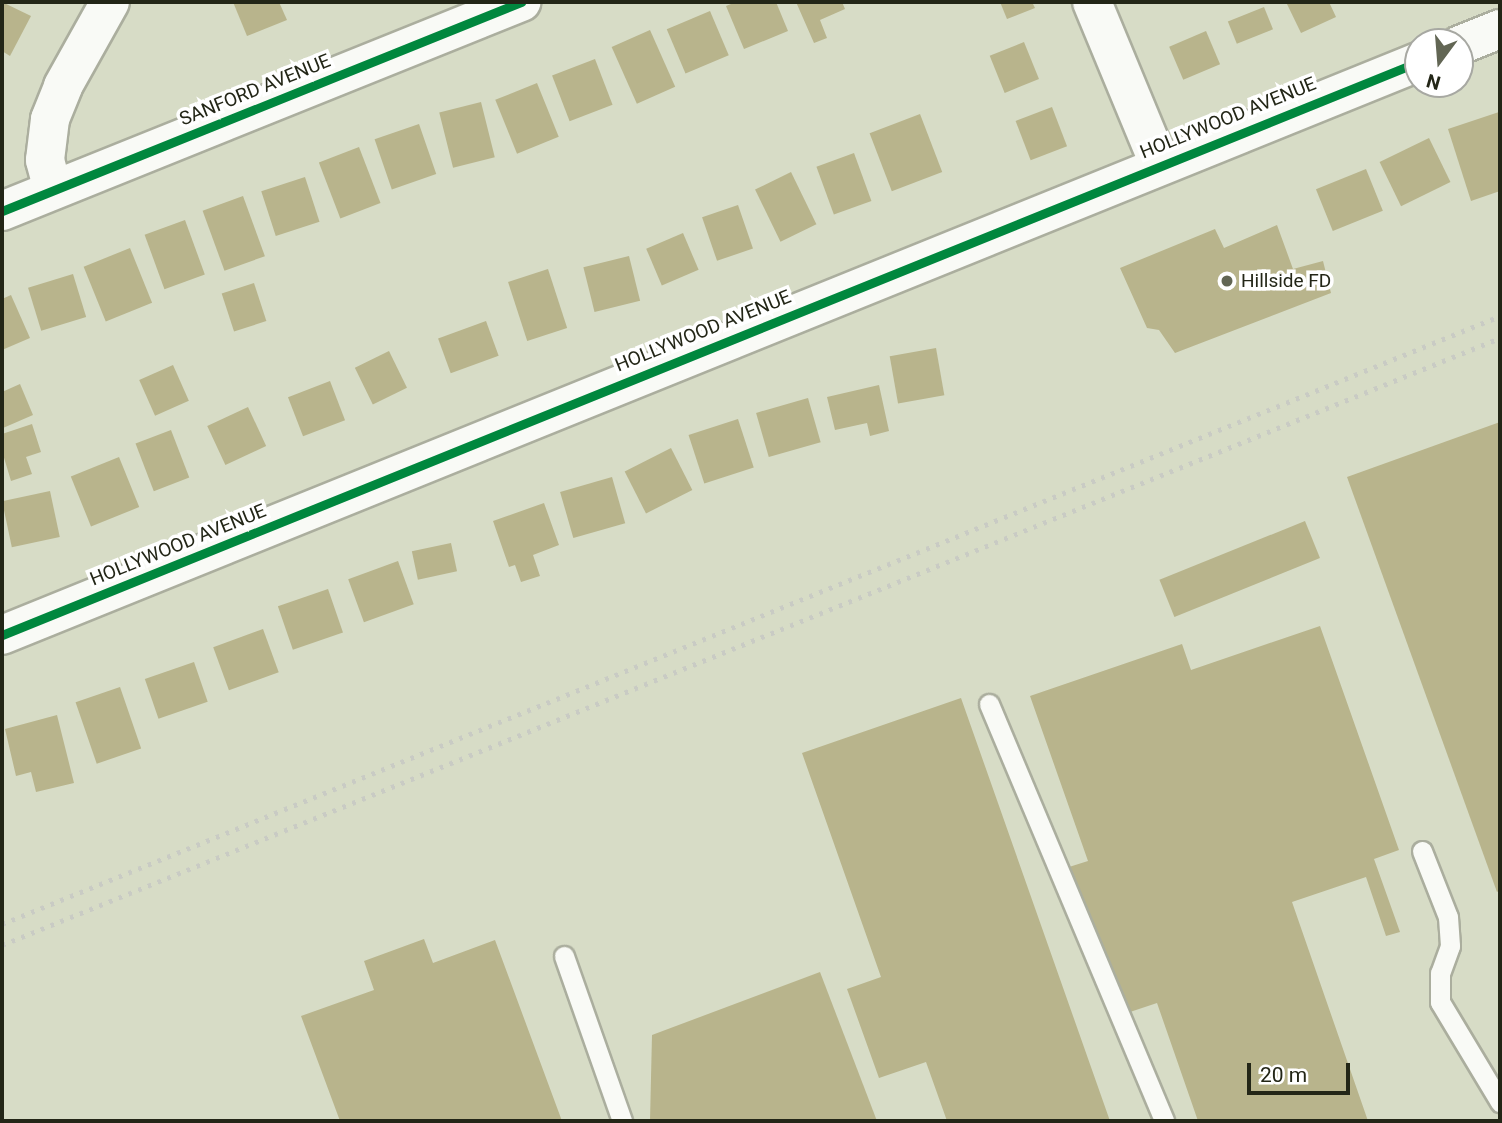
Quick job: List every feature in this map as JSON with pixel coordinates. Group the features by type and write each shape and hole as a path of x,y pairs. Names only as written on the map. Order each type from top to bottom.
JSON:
{"street":[{"path":"53,190 45,160 50,118 63,86 110,2"},
{"name":"SANFORD AVENUE","path":"2,211 521,2"},
{"path":"1092,2 1159,164"},
{"path":"1474,39 1500,29"},
{"name":"HOLLYWOOD AVENUE","path":"2,635 1159,164 1404,68"}],"lane":[{"path":"989,704 1164,1121"},
{"path":"1422,851 1448,918 1450,946 1440,973 1440,1002 1500,1102"},
{"path":"564,956 622,1121"}],"building":[{"path":"2,2 31,16 10,56 2,51"},
{"path":"233,2 279,2 287,20 247,36"},
{"path":"736,2 776,2 788,31 744,49 726,6"},
{"path":"796,2 842,2 845,9 820,20 827,38 814,43"},
{"path":"1000,2 1032,2 1035,8 1007,19"},
{"path":"1286,2 1329,2 1336,17 1301,33"},
{"path":"1264,7 1273,29 1237,44 1228,22"},
{"path":"710,11 729,55 685,74 667,29"},
{"path":"650,30 675,87 637,104 612,47"},
{"path":"1206,31 1220,64 1183,80 1169,47"},
{"path":"1024,42 1039,79 1005,93 990,56"},
{"path":"595,59 613,105 570,121 552,75"},
{"path":"537,83 559,137 517,154 495,100"},
{"path":"481,102 495,157 453,168 439,112"},
{"path":"1052,107 1067,146 1031,160 1016,121"},
{"path":"1499,112 1500,191 1471,201 1448,129"},
{"path":"920,114 942,172 892,191 870,133"},
{"path":"419,124 436,174 392,189 375,139"},
{"path":"1429,138 1450,182 1401,206 1380,162"},
{"path":"359,147 381,203 340,218 319,162"},
{"path":"854,153 871,201 834,215 816,167"},
{"path":"1366,169 1383,211 1333,231 1316,189"},
{"path":"791,172 816,224 780,242 755,190"},
{"path":"305,177 320,222 276,236 261,191"},
{"path":"243,196 265,256 224,271 203,211"},
{"path":"738,205 753,248 717,261 702,217"},
{"path":"185,220 205,275 164,289 145,235"},
{"name":"Hillside FD","path":"1277,225 1293,269 1323,261 1331,293 1175,353 1159,330 1147,328 1120,268 1215,229 1224,248"},
{"path":"683,233 699,270 662,285 646,249"},
{"path":"130,248 152,303 106,321 84,267"},
{"path":"629,256 640,301 595,312 583,267"},
{"path":"548,269 567,328 527,341 508,282"},
{"path":"73,274 86,317 41,331 28,288"},
{"path":"254,283 266,321 234,332 222,294"},
{"path":"11,295 30,338 2,350 2,299"},
{"path":"486,321 499,356 451,373 438,338"},
{"path":"936,348 944,395 898,403 890,356"},
{"path":"389,351 407,388 373,405 355,368"},
{"path":"173,365 189,401 155,416 139,380"},
{"path":"330,381 345,420 303,436 288,397"},
{"path":"20,384 33,415 3,428 2,392"},
{"path":"879,385 889,431 870,436 867,423 835,430 827,397"},
{"path":"808,398 821,442 769,457 756,413"},
{"path":"248,407 266,446 225,465 207,426"},
{"path":"738,419 754,468 704,484 689,435"},
{"path":"1500,422 1500,890 1497,892 1347,477"},
{"path":"32,424 41,452 26,457 32,474 11,481 2,451 2,434"},
{"path":"171,430 189,478 154,491 136,444"},
{"path":"671,448 692,490 646,513 625,472"},
{"path":"119,457 139,507 91,527 71,476"},
{"path":"612,477 625,523 573,538 560,492"},
{"path":"50,491 60,537 12,547 2,501"},
{"path":"544,503 559,545 533,555 540,576 521,582 515,565 509,567 493,521"},
{"path":"1305,521 1320,558 1174,617 1159,580"},
{"path":"451,543 457,571 418,580 412,551"},
{"path":"398,561 414,604 364,622 348,579"},
{"path":"328,589 343,632 293,650 278,606"},
{"path":"1320,626 1399,850 1374,859 1400,932 1386,936 1366,877 1292,902 1368,1121 1198,1121 1157,1003 1121,1015 1069,867 1088,861 1030,696 1182,644 1191,670"},
{"path":"263,629 279,672 229,690 213,647"},
{"path":"194,662 208,702 159,719 145,679"},
{"path":"120,687 141,748 97,764 76,702"},
{"path":"961,698 1110,1121 947,1121 926,1062 879,1078 847,989 881,977 802,753"},
{"path":"57,715 74,783 36,792 31,772 16,776 5,729"},
{"path":"424,939 433,963 495,940 562,1121 340,1121 301,1016 374,990 364,961"},
{"path":"820,972 877,1121 650,1121 652,1035"}],"railway":[{"path":"2,924 1500,316"},
{"path":"2,945 1500,338"}],"cycle path":[{"path":"2,211 521,2"},
{"path":"2,635 1404,68"}],"place":[{"name":"Hillside FD","path":"1227,281"}]}
